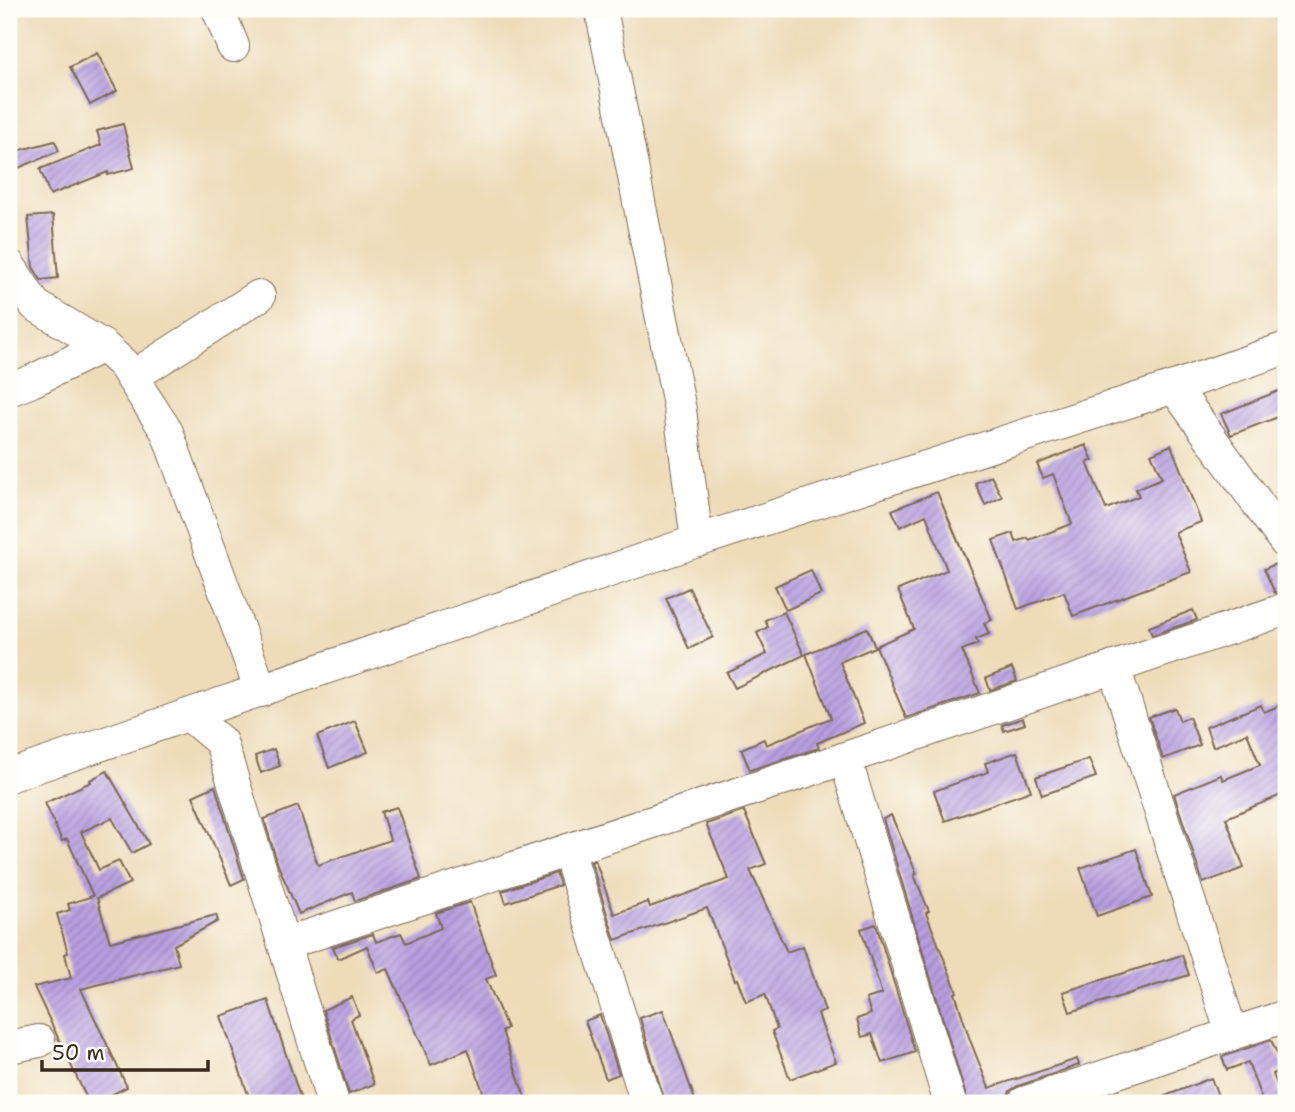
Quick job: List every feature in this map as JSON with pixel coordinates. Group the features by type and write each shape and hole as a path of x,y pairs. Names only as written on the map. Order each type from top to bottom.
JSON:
{"street":[{"path":"218,9 233,46"},
{"path":"601,9 680,410 697,541"},
{"path":"9,265 35,305 103,346 123,365 167,432 261,691"},
{"path":"132,377 259,296"},
{"path":"9,390 32,382 103,346"},
{"path":"9,776 697,541 1174,387 1286,348"},
{"path":"1174,387 1286,543"},
{"path":"284,944 1286,609"},
{"path":"1114,667 1232,1034"},
{"path":"189,715 222,742 333,1103"},
{"path":"845,758 950,1103"},
{"path":"568,850 647,1103"},
{"path":"1024,1103 1286,1016"},
{"path":"9,1047 39,1041"}],"building":[{"path":"97,53 117,91 90,105 70,67"},
{"path":"123,124 134,168 108,175 108,172 50,195 40,169 101,145 97,131"},
{"path":"55,141 59,151 9,172 9,153"},
{"path":"53,215 58,278 41,280 33,267 28,217"},
{"path":"1286,388 1286,414 1231,435 1221,414"},
{"path":"1086,445 1093,461 1087,462 1106,509 1139,496 1136,489 1162,478 1151,454 1171,445 1201,522 1175,532 1191,572 1073,616 1064,592 1018,609 993,540 1013,533 1016,542 1028,538 1029,540 1072,524 1053,474 1043,478 1037,464"},
{"path":"991,476 1002,497 985,505 975,483"},
{"path":"937,492 992,620 984,623 989,634 976,639 978,644 962,650 980,693 906,718 876,646 914,629 898,590 947,570 926,515 900,527 892,510"},
{"path":"1286,561 1286,591 1275,593 1264,569"},
{"path":"811,570 821,594 786,610 775,586"},
{"path":"689,588 713,637 689,649 666,598"},
{"path":"1193,610 1197,620 1152,635 1149,627"},
{"path":"784,612 804,655 735,688 727,673 767,654 757,633 768,627 765,620"},
{"path":"867,628 875,647 840,662 864,723 817,743 819,748 750,770 741,749 764,739 766,745 831,718 806,654"},
{"path":"1012,668 1017,681 990,690 986,678"},
{"path":"1286,703 1286,793 1226,818 1244,868 1203,883 1174,794 1221,775 1223,780 1260,765 1247,733 1213,747 1206,727 1261,705 1264,712"},
{"path":"1175,708 1180,721 1189,717 1200,745 1163,759 1149,717"},
{"path":"1023,718 1025,724 1004,731 1002,725"},
{"path":"355,721 368,752 329,768 317,736"},
{"path":"274,749 280,766 261,773 255,756"},
{"path":"1017,752 1031,791 945,821 934,791 988,772 985,763"},
{"path":"1089,759 1096,777 1042,795 1036,777"},
{"path":"107,771 149,844 132,853 112,818 81,832 99,870 119,861 130,883 97,898 110,942 216,915 218,921 174,945 179,964 81,989 127,1087 111,1095 115,1103 89,1103 34,987 71,978 65,954 68,953 57,914 70,910 68,904 93,896 67,839 62,841 45,803 91,782 90,780"},
{"path":"215,786 244,879 231,885 193,796"},
{"path":"298,806 318,865 390,840 381,812 397,807 421,879 355,901 352,892 299,914 278,865 264,819"},
{"path":"744,811 766,864 750,870 787,952 803,946 825,1011 818,1013 836,1062 790,1079 772,1031 777,1029 765,994 746,1002 707,908 615,940 591,862 595,860 614,914 648,902 650,907 729,879 706,824"},
{"path":"891,815 917,874 914,875 929,911 926,913 957,992 955,993 970,1040 989,1088 1077,1059 1079,1065 1018,1086 1010,1091 1006,1103 968,1103 883,819"},
{"path":"1136,849 1152,897 1097,916 1080,868"},
{"path":"556,873 560,885 506,903 502,891"},
{"path":"470,902 496,975 486,979 507,1028 502,1031 527,1103 487,1103 468,1049 431,1065 388,969 378,973 367,946 338,959 333,947 373,934 376,942 401,933 406,943 441,928 436,913"},
{"path":"876,924 915,1052 882,1063 872,1034 862,1037 857,1019 871,1014 866,999 882,994 861,929"},
{"path":"1182,955 1189,975 1070,1012 1063,992"},
{"path":"352,997 359,1015 351,1019 374,1084 349,1094 323,1010"},
{"path":"268,1000 302,1103 251,1103 221,1016"},
{"path":"663,1010 696,1103 665,1103 640,1018"},
{"path":"600,1015 619,1074 606,1079 585,1021"},
{"path":"1271,1040 1284,1068 1273,1074 1284,1103 1263,1103 1248,1062 1227,1070 1222,1057"},
{"path":"1211,1078 1221,1103 1150,1103 1150,1102"}]}
